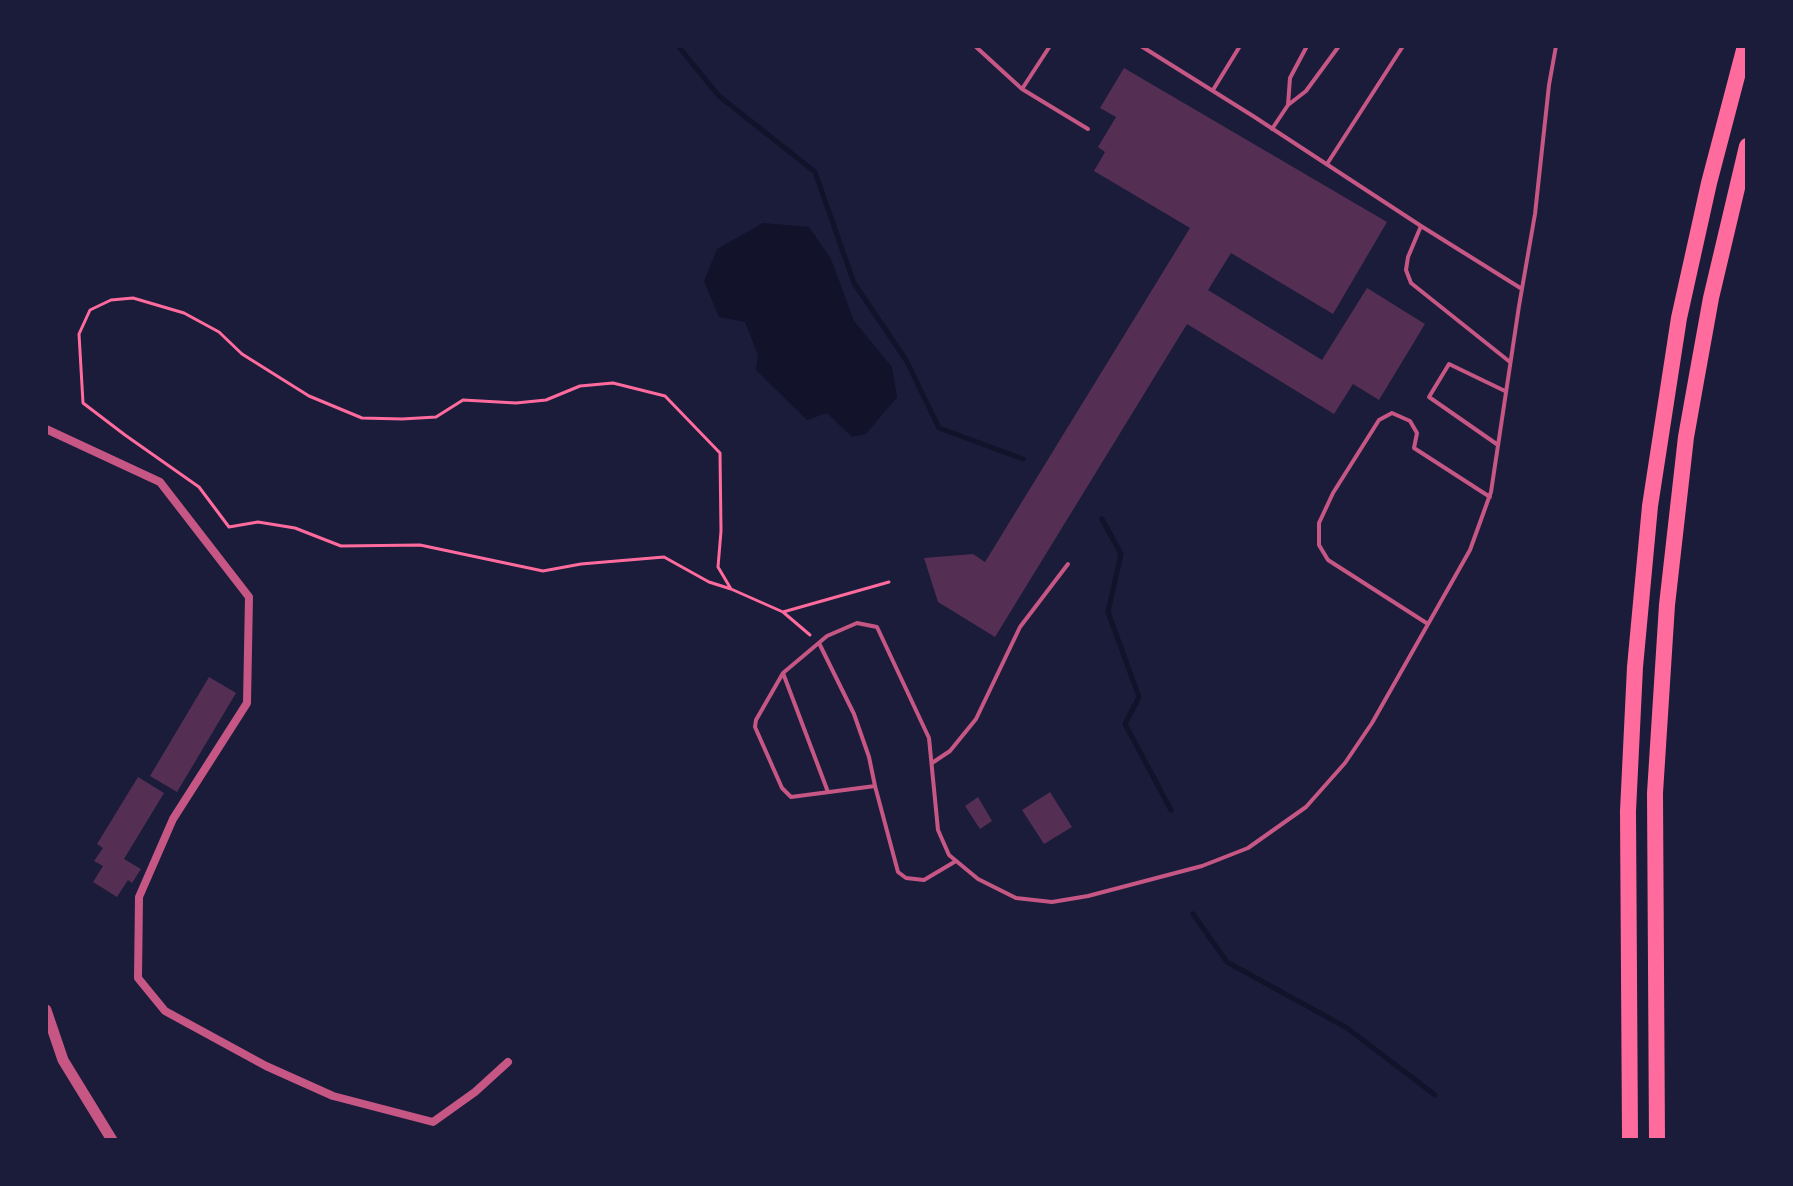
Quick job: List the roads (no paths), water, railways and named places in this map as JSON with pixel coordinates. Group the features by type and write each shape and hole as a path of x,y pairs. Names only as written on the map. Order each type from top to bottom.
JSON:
{"highway":[{"path":"1630,1140 1628,811 1644,561 1661,426 1679,318 1709,183 1743,53"},
{"path":"1657,1140 1655,793 1667,605 1691,409 1711,298 1747,146"}],"street":[{"path":"46,429 160,482 249,597 247,703 173,819 139,897 138,978 165,1011 266,1066 333,1096 433,1122 475,1092 508,1062"},
{"path":"46,1010 63,1060 112,1140"}],"lane":[{"path":"975,46 1022,89 1088,129"},
{"path":"1022,89 1050,46"},
{"path":"1141,46 1522,289"},
{"path":"1213,90 1240,46"},
{"path":"1288,105 1290,78 1307,46"},
{"path":"1272,129 1288,105 1306,91 1339,46"},
{"path":"1327,164 1403,46"},
{"path":"875,786 791,797 782,788 755,727 783,673 827,636 857,623 877,627 929,738 938,830 949,855 978,879 1016,898 1052,902 1088,896 1202,866 1248,848 1306,807 1345,763 1372,723 1470,550 1490,497 1535,214 1556,46"},
{"path":"1421,226 1408,257 1406,270 1411,283 1510,362"},
{"path":"1498,445 1429,397 1449,364 1506,392"},
{"path":"1428,624 1328,560 1319,545 1319,523 1333,493 1379,420 1392,413 1410,421 1417,433 1414,448 1490,497"},
{"path":"932,763 950,751 976,719 1020,627 1068,564"},
{"path":"819,643 854,714 869,757 898,872 906,878 924,880 956,861"},
{"path":"783,673 828,792"}],"waterway":[{"path":"678,46 719,96 815,172 854,283 906,360 939,428 1023,459"},
{"path":"1102,519 1121,554 1108,612 1139,697 1125,724 1171,810"},
{"path":"1193,914 1227,962 1347,1028 1435,1095"}]}
